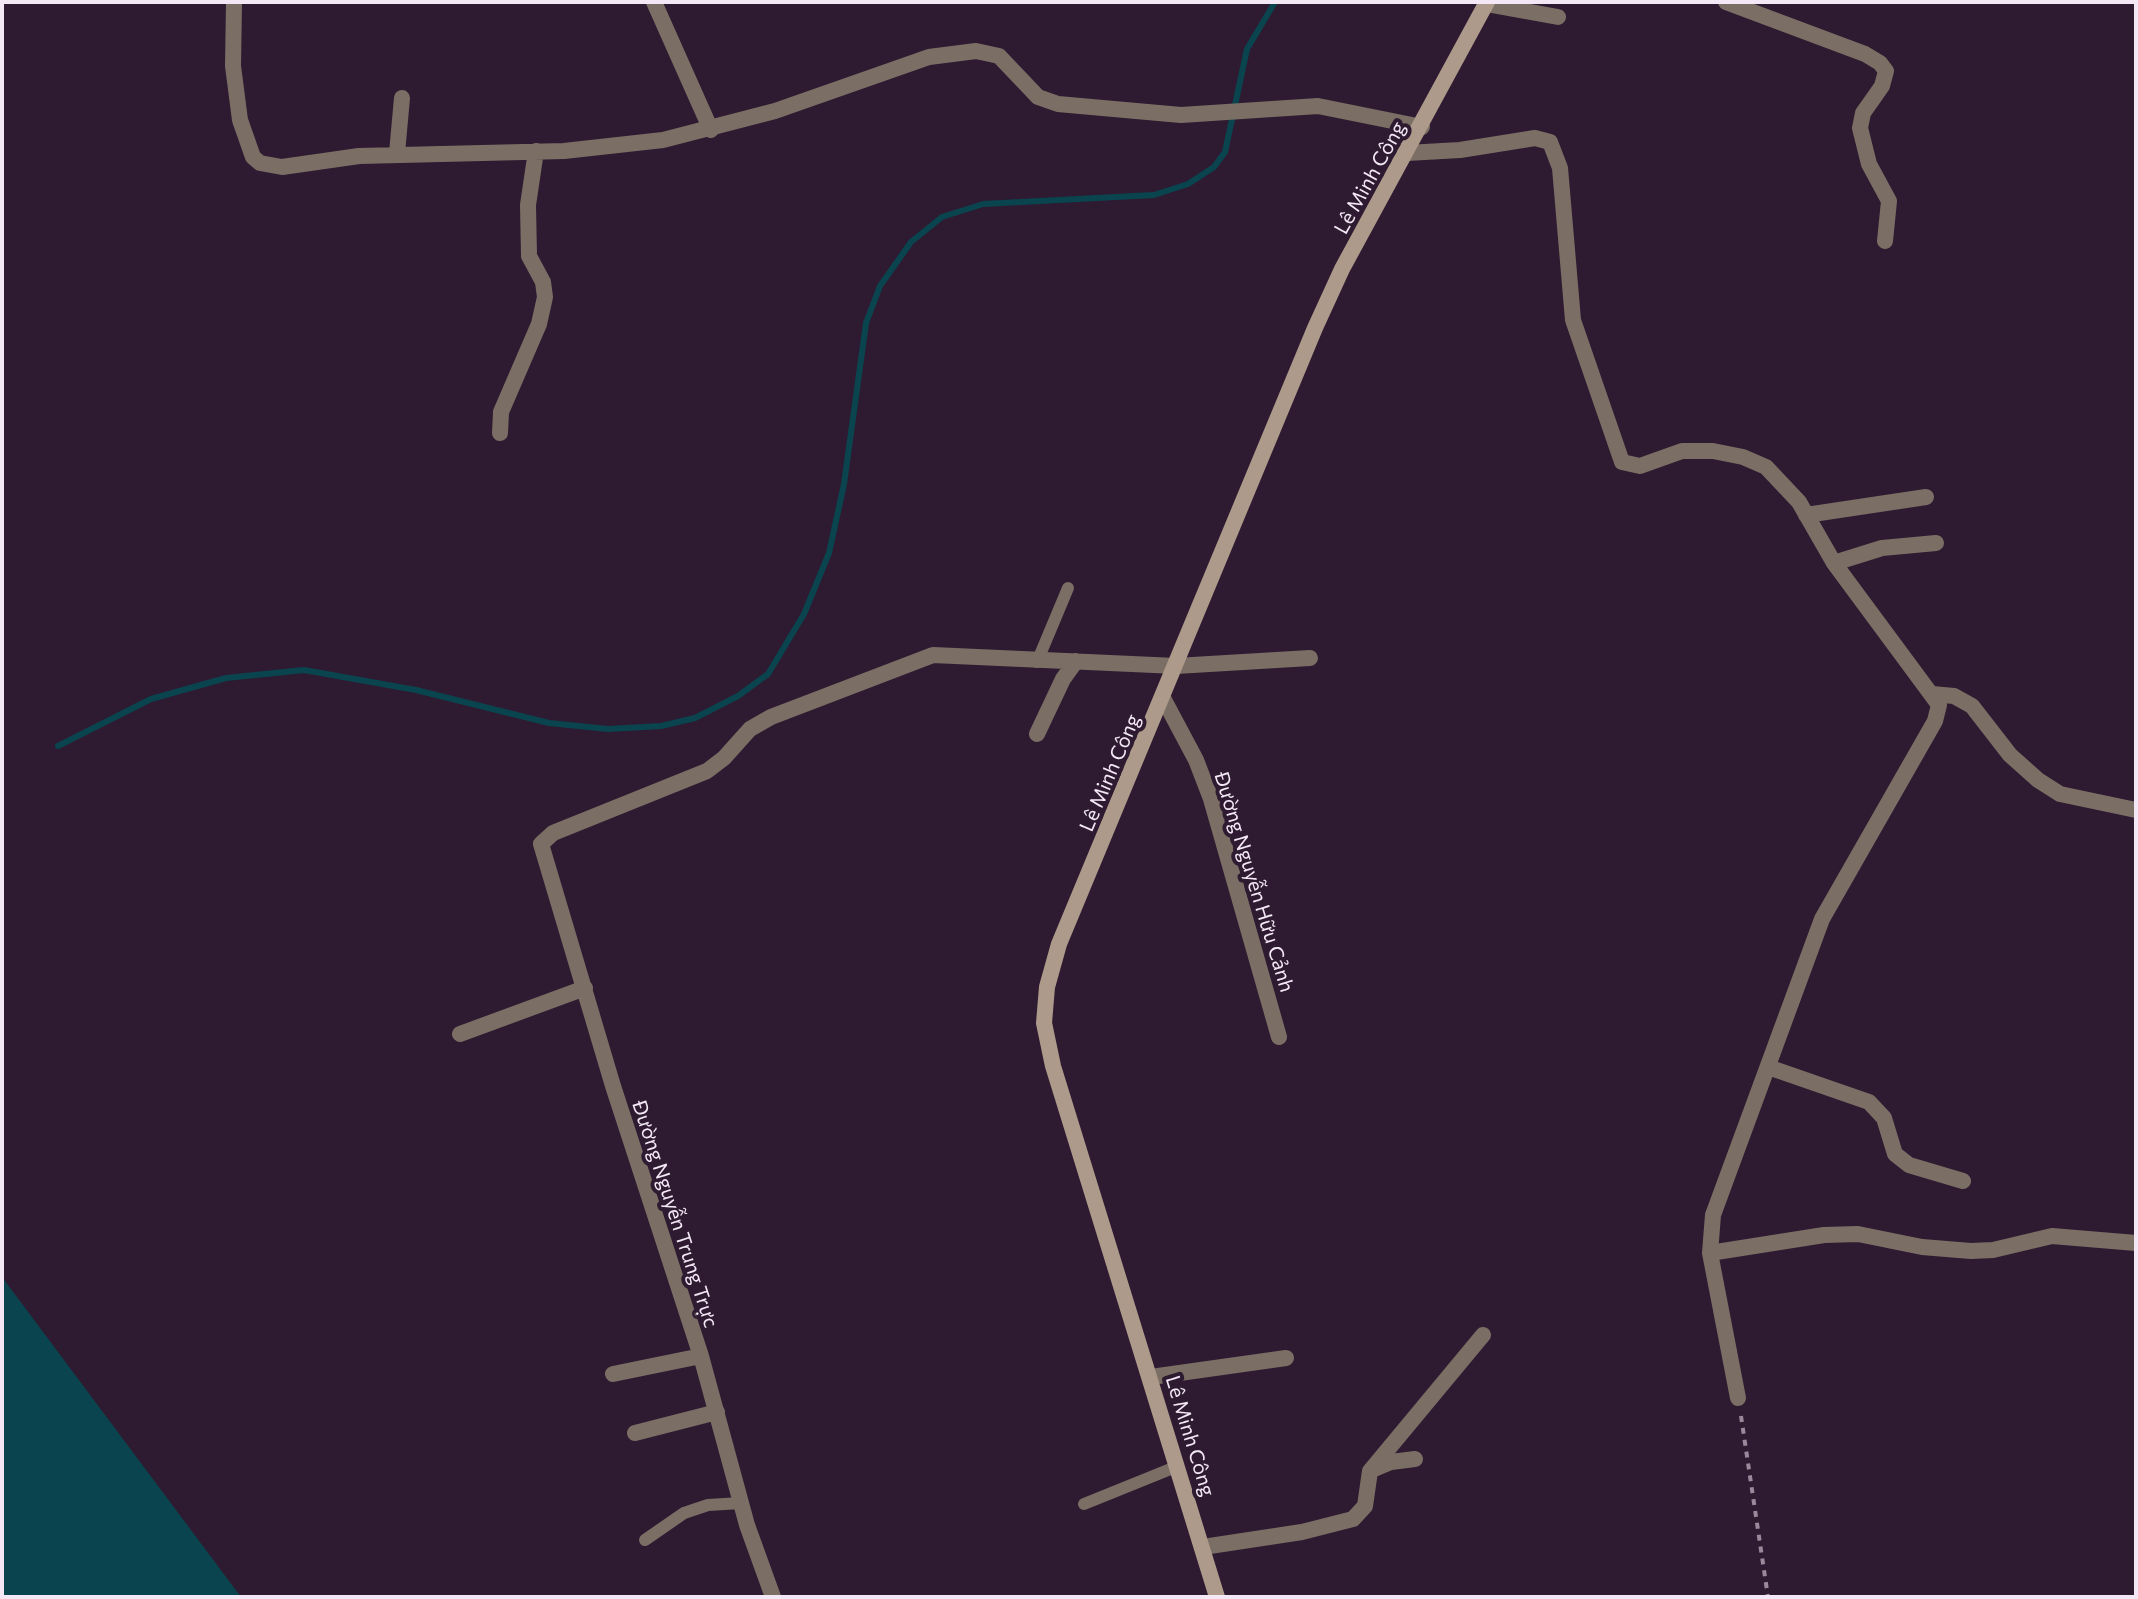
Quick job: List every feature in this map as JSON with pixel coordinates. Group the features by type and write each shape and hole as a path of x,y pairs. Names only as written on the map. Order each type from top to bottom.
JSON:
{"main road":[{"name":"Lê Minh Công","path":"1217,1597 1151,1377 1074,1140 1047,1043 1044,1007 1059,944 1308,341 1342,269 1422,127 1486,3"}],"street":[{"path":"234,2 235,92 240,120 253,157 260,163 282,167 397,153 536,151 624,145 711,130 929,57 976,51 999,56 1015,68 1038,97 1058,104 1161,114 1254,113 1318,106 1422,127"},
{"path":"654,2 711,130"},
{"path":"1726,2 1865,54 1880,63 1886,71 1882,86 1863,113 1860,128 1869,164 1889,201 1885,241"},
{"path":"1486,3 1558,17"},
{"path":"397,153 402,98"},
{"path":"1407,153 1460,150 1535,138 1550,142 1560,168 1573,320 1618,456 1633,466 1693,450 1743,457 1766,467 1792,494 1834,563 1939,705 1935,721 1822,919 1713,1215 1710,1253 1738,1398"},
{"path":"500,433 501,412 539,324 545,297 543,282 529,256 528,205 536,151"},
{"path":"1806,515 1926,497"},
{"path":"1834,563 1882,548 1936,543"},
{"name":"Đường Nguyễn Trung Trực","path":"773,1597 741,1503 701,1356 541,844 553,833 636,803 707,771 724,758 750,729 771,717 915,660 948,654 1037,662"},
{"path":"1037,662 1176,666 1310,658"},
{"path":"1037,734 1057,690 1076,661"},
{"path":"1932,694 1961,698 1972,706 2010,755 2060,794 2136,810"},
{"name":"Đường Nguyễn Hữu Cảnh","path":"1163,698 1196,760 1211,799 1279,1037"},
{"path":"460,1034 585,988"},
{"path":"1768,1067 1869,1102 1884,1118 1895,1154 1909,1165 1963,1181"},
{"path":"1710,1253 1824,1235 1858,1234 1922,1247 1971,1251 2052,1236 2136,1243"},
{"path":"1203,1547 1302,1532 1353,1519 1365,1506 1370,1471 1483,1335"},
{"path":"613,1374 701,1356"},
{"path":"1151,1377 1286,1358"},
{"path":"635,1433 717,1412"},
{"path":"1370,1471 1391,1462 1415,1459"}],"lane":[{"path":"1037,662 1068,588"},
{"path":"1084,1504 1178,1466"},
{"path":"645,1540 684,1513 708,1505 741,1503"}],"path":[{"path":"1738,1398 1768,1597"}],"shaded area":[{"path":"2,1277 241,1597 2,1597"}],"waterway":[{"path":"58,746 151,699 226,678 304,670 416,690 549,723 608,729 661,726 695,718 738,696 768,674 804,614 829,553 844,484 866,323 880,286 911,242 942,217 983,204 1154,195 1188,184 1214,167 1225,152 1247,49 1275,2"}]}
